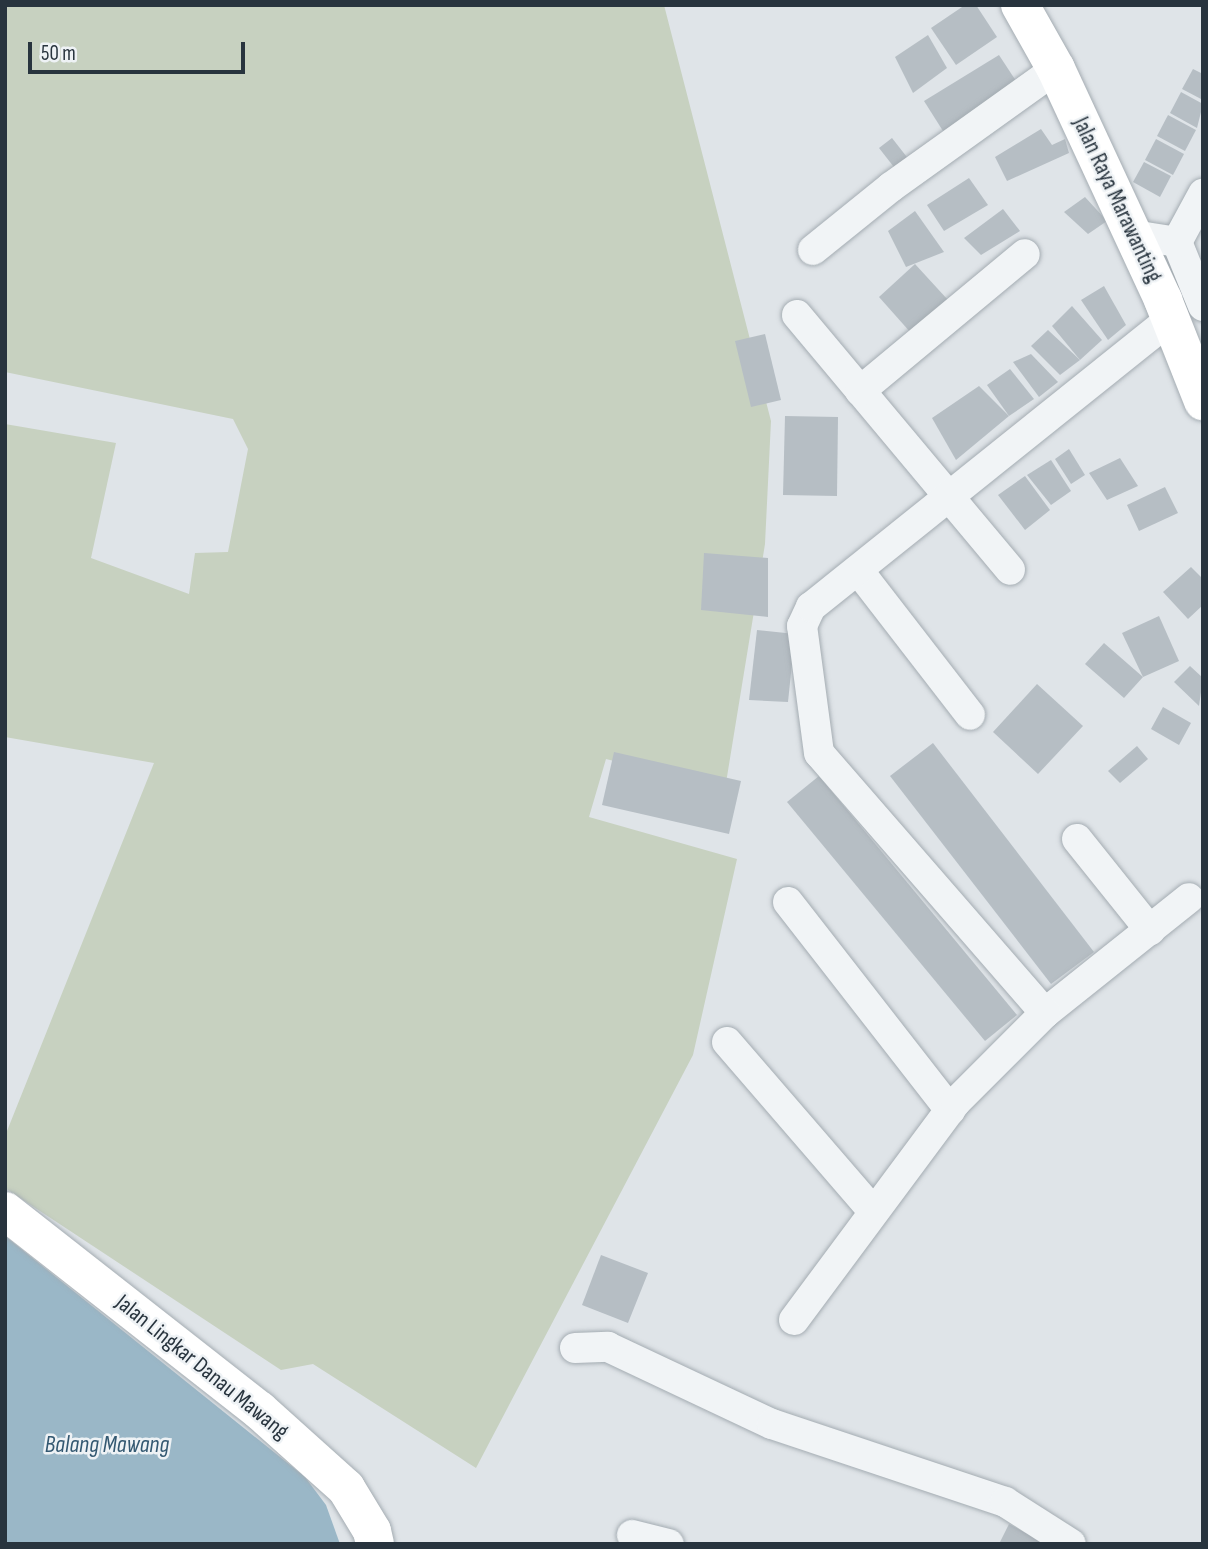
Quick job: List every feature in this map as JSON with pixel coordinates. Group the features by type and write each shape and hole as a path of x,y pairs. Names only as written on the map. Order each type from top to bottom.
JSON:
{"street":[{"name":"Jalan Raya Marawanting","path":"1020,5 1056,69 1133,235 1186,312 1203,401"},
{"path":"813,250 900,180 1056,69"},
{"path":"1045,1013 819,753 802,626 811,607 1186,312 1177,242 1203,194"},
{"path":"1133,235 1177,242"},
{"path":"860,391 1026,254"},
{"path":"797,315 1010,570"},
{"path":"858,570 970,715"},
{"path":"1077,839 1150,930"},
{"path":"794,1320 872,1210 950,1110 1045,1013 1189,898"},
{"path":"788,902 950,1110"},
{"path":"727,1042 872,1210"},
{"name":"Jalan Lingkar Danau Mawang","path":"5,1211 258,1410 346,1488 372,1531 375,1544"},
{"path":"575,1348 608,1347 772,1424 1005,1502 1071,1544"},
{"path":"632,1535 669,1544"}],"green space":[{"path":"5,5 664,5 771,421 765,544 725,789 606,759 589,817 737,859 693,1055 476,1468 313,1364 281,1370 5,1188 5,1136 154,763 5,737 5,424 116,443 91,558 189,594 195,553 228,552 248,449 233,419 5,372"}],"water":[{"name":"Balang Mawang","path":"5,1236 305,1477 326,1505 340,1544 5,1544"}],"building":[{"path":"965,5 976,5 997,37 956,65 931,28"},
{"path":"928,35 947,68 913,93 895,57"},
{"path":"999,55 1018,84 943,131 924,101"},
{"path":"1193,69 1203,74 1203,100 1182,89"},
{"path":"1181,92 1203,104 1197,128 1170,113"},
{"path":"1168,115 1196,130 1185,151 1157,136"},
{"path":"1041,129 1052,145 1065,139 1069,153 1007,181 995,157"},
{"path":"892,138 910,161 897,171 879,148"},
{"path":"1156,139 1184,154 1173,175 1145,160"},
{"path":"1144,162 1171,176 1160,197 1133,182"},
{"path":"969,178 988,205 944,231 927,205"},
{"path":"1085,197 1107,221 1088,234 1064,212"},
{"path":"1003,209 1020,231 981,255 964,238"},
{"path":"915,211 944,252 906,267 888,231"},
{"path":"915,264 948,300 911,333 879,297"},
{"path":"1104,286 1126,325 1108,340 1081,300"},
{"path":"1072,306 1102,340 1080,360 1052,326"},
{"path":"1048,330 1080,360 1060,375 1031,346"},
{"path":"765,334 781,400 751,407 735,341"},
{"path":"1031,354 1058,382 1039,397 1013,362"},
{"path":"1010,369 1034,399 1009,416 987,385"},
{"path":"979,386 1009,416 956,460 932,418"},
{"path":"785,416 838,417 837,496 783,495"},
{"path":"1069,449 1085,475 1071,484 1055,459"},
{"path":"1120,458 1138,486 1107,500 1089,473"},
{"path":"1051,460 1071,491 1051,505 1027,475"},
{"path":"1025,476 1050,510 1025,530 998,495"},
{"path":"1165,487 1178,513 1139,531 1127,505"},
{"path":"704,553 768,558 768,617 701,610"},
{"path":"1191,567 1203,579 1203,605 1188,619 1163,592"},
{"path":"1159,616 1179,661 1143,677 1122,633"},
{"path":"757,630 795,634 788,702 749,700"},
{"path":"1104,643 1143,677 1124,698 1085,664"},
{"path":"1190,666 1203,678 1199,706 1174,682"},
{"path":"1037,684 1083,726 1038,774 993,732"},
{"path":"1163,707 1191,723 1179,745 1151,729"},
{"path":"933,743 1094,952 1051,984 890,776"},
{"path":"1137,746 1148,759 1120,783 1108,771"},
{"path":"614,752 741,781 729,834 602,805"},
{"path":"819,776 1017,1015 985,1041 787,802"},
{"path":"601,1255 648,1273 628,1323 582,1305"},
{"path":"1009,1524 1046,1544 999,1544"}]}
